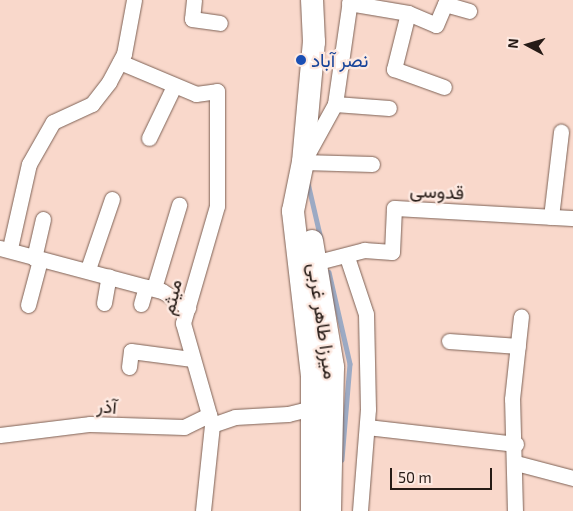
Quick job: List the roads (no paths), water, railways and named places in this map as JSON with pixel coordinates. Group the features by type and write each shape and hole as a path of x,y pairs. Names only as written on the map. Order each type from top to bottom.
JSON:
{"main road":[{"name":"میرزا طاهر غربی","path":"312,0 314,42 303,162 293,211 312,408 312,511"},
{"name":"میرزا طاهر غربی","path":"303,162 314,263 333,367 330,511"}],"street":[{"path":"134,0 120,62 92,104 53,122 28,164 5,248 37,259 88,269 150,288 188,307"},
{"path":"194,0 192,19 220,23"},
{"path":"372,164 303,162 335,104 349,2 408,13 436,25 445,4 469,11"},
{"path":"408,13 394,69 444,87"},
{"path":"120,62 174,86 149,138"},
{"name":"میثم","path":"174,86 196,94 217,91 217,206 183,323 211,420 203,511"},
{"path":"335,104 389,108"},
{"path":"550,217 561,132"},
{"path":"88,269 112,199"},
{"path":"141,304 150,288 180,205"},
{"name":"قدوسی","path":"314,263 347,257 364,250 392,252 394,208 573,218"},
{"path":"28,305 43,219"},
{"path":"347,257 366,314 367,426 360,511"},
{"path":"104,304 109,276"},
{"path":"515,511 516,444 512,399 521,316"},
{"path":"449,341 518,346"},
{"path":"129,367 131,351 192,358"},
{"name":"آذر","path":"0,435 90,424 184,427 211,420 288,414 312,408"},
{"path":"367,426 516,444"},
{"path":"516,463 573,478"}],"waterway":[{"path":"308,183 321,239"},
{"path":"329,272 350,364 342,460"}],"place":[{"name":"نصر آباد","path":"301,60"}]}
